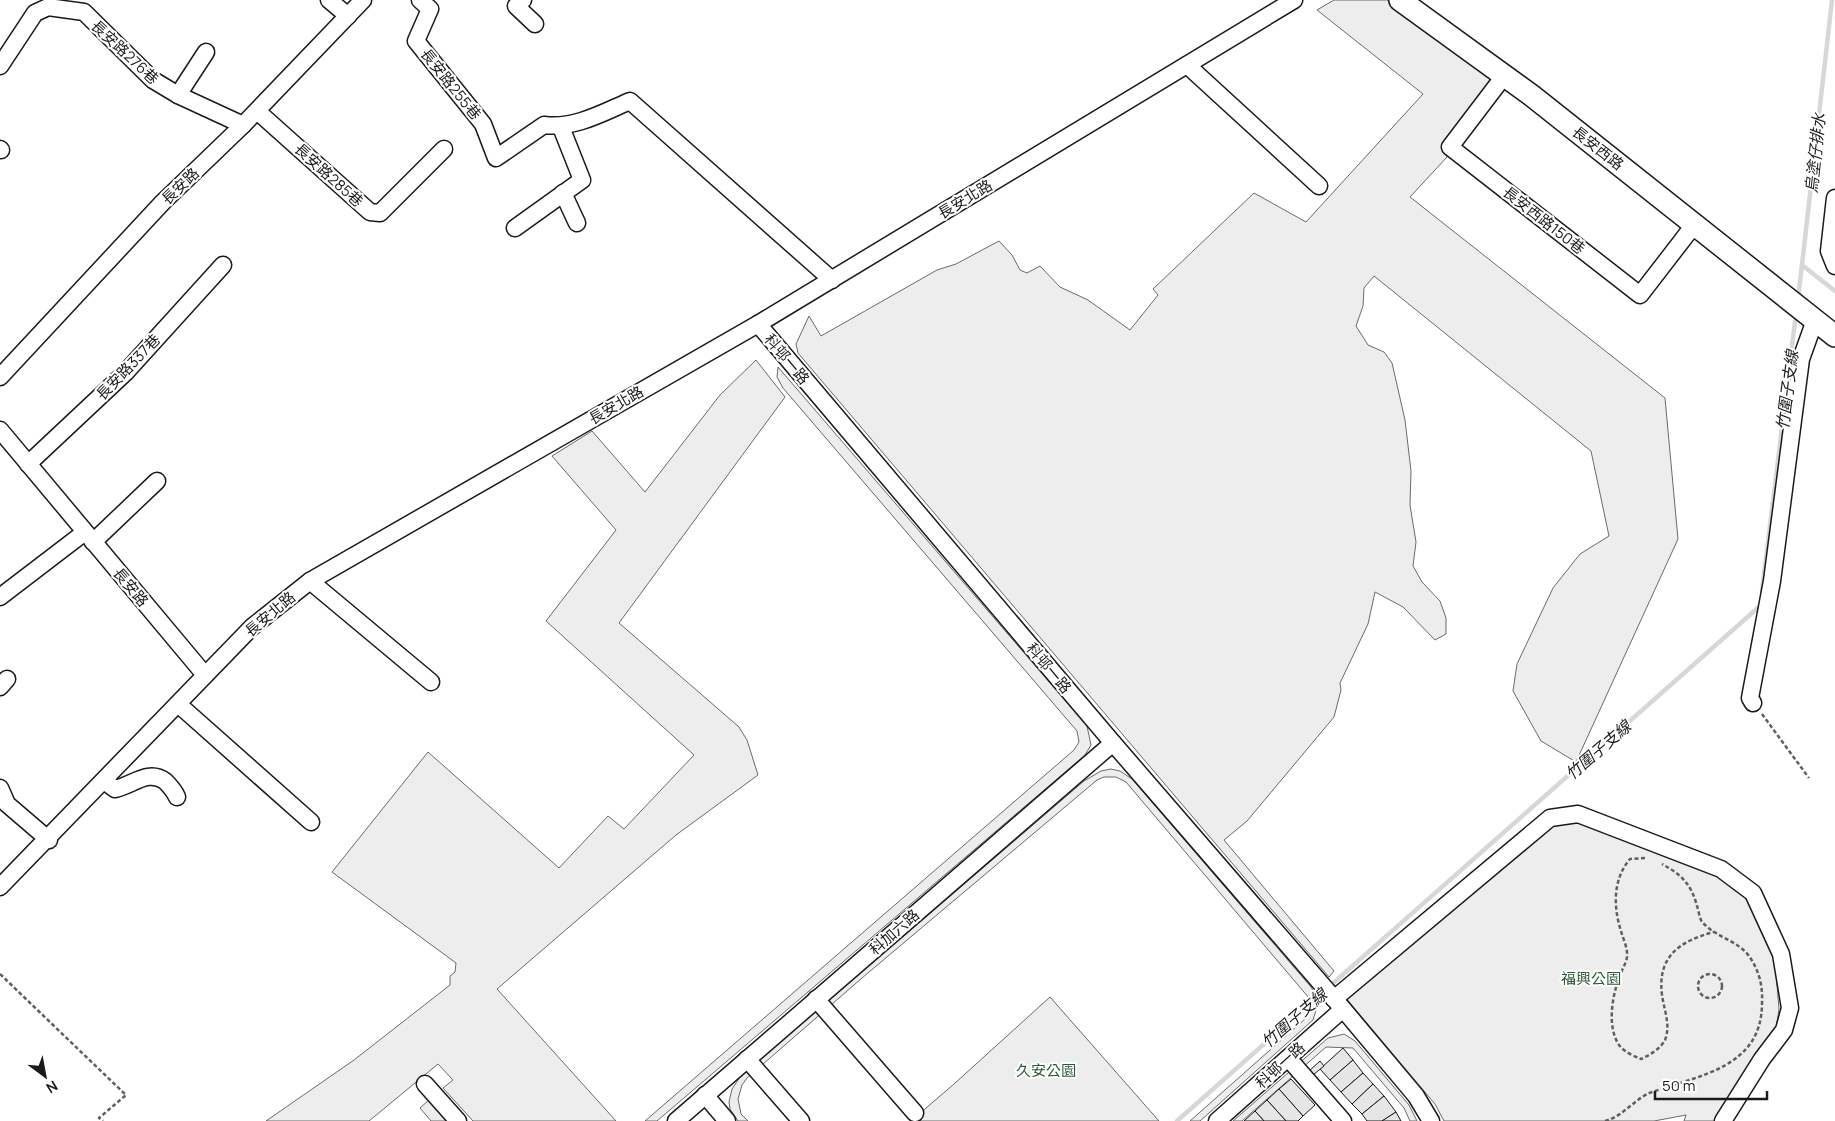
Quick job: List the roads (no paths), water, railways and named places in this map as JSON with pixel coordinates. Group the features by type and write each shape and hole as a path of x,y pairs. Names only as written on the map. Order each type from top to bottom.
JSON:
{"main road":[{"name":"長安西路","path":"1400,0 1504,76 1815,320"},
{"path":"1815,320 1835,336"}],"street":[{"path":"329,0 348,16"},
{"name":"長安路","path":"0,377 163,202 244,125 364,0"},
{"name":"長安路255巷","path":"420,0 430,8 416,42 483,124 496,158 544,125 561,127"},
{"path":"523,0 516,6 535,24"},
{"name":"長安北路","path":"0,887 48,840 252,627 310,581 758,324 1294,0"},
{"name":"長安路276巷","path":"0,66 35,13 48,7 84,12 152,80 178,95 244,125"},
{"path":"178,95 206,52"},
{"path":"1187,65 1319,186"},
{"name":"長安西路150巷","path":"1504,76 1450,147 1457,153 1640,294 1694,224"},
{"path":"515,228 582,180 561,127 594,117 630,101 832,280"},
{"name":"長安路285巷","path":"257,111 370,212 380,212 444,149"},
{"path":"563,193 577,223"},
{"path":"1835,198 1829,251 1835,266"},
{"name":"長安路337巷","path":"28,464 125,373 223,265"},
{"path":"1753,703 1750,698 1772,581 1801,359 1815,320"},
{"name":"科邨一路","path":"758,324 1113,743 1416,1096 1431,1121"},
{"name":"長安路","path":"0,430 205,675"},
{"path":"0,597 89,537 157,482"},
{"path":"310,581 431,682"},
{"path":"178,704 311,822"},
{"name":"科加六路","path":"676,1121 1113,743"},
{"path":"104,781 116,789 151,775 159,777 168,784 177,797"},
{"path":"0,788 7,804 48,840"},
{"path":"1338,1004 1550,818 1578,814 1721,868 1753,893 1781,954 1790,1008 1784,1030 1762,1059 1723,1121"},
{"path":"816,999 915,1114"},
{"name":"科邨一路","path":"1217,1121 1288,1058 1338,1004"},
{"path":"1288,1058 1335,1118"},
{"path":"746,1059 801,1121"},
{"path":"425,1084 458,1121"},
{"path":"705,1095 727,1121"}],"waterway":[{"name":"烏塗仔排水","path":"1832,0 1802,265 1835,291"},
{"name":"竹圍子支線","path":"1798,298 1802,265"},
{"name":"竹圍子支線","path":"1762,591 1796,313"},
{"name":"竹圍子支線","path":"1177,1121 1760,606"}],"park label":[{"name":"福興公園","path":"1591,978"},
{"name":"久安公園","path":"1046,1070"}]}
